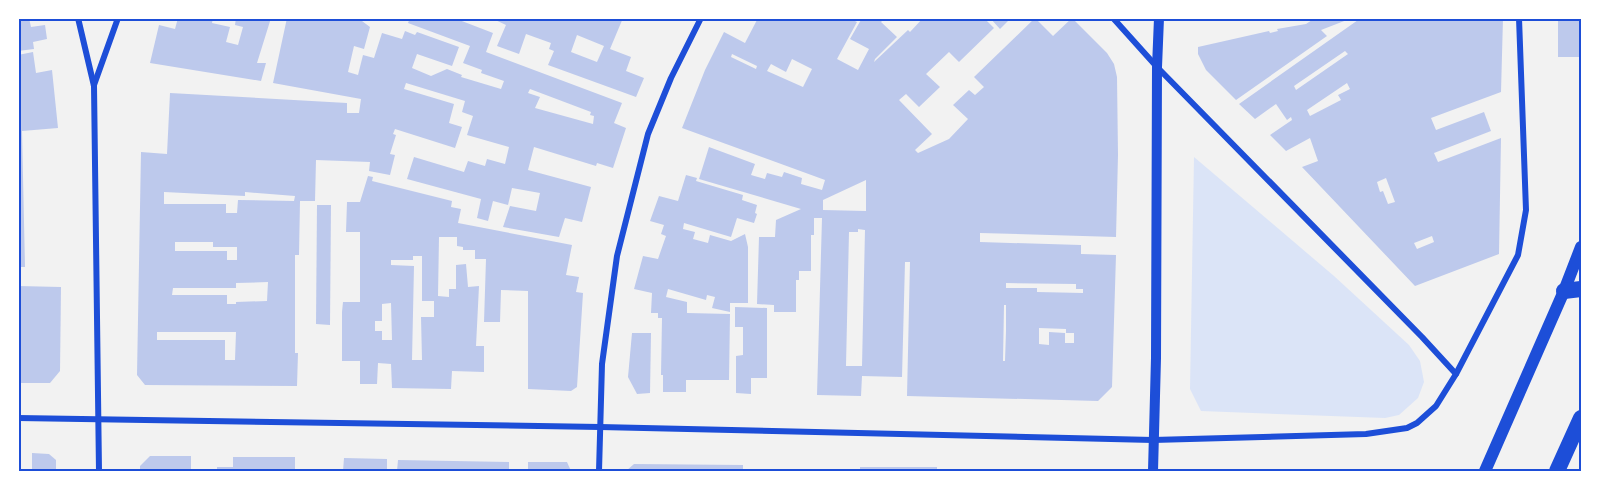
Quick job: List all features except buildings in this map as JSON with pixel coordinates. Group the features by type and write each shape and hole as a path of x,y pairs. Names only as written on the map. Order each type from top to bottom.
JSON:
{"highway":[{"path":"1557,471 1581,418"}],"main road":[{"path":"1485,471 1573,290 1581,247"}],"street":[{"path":"78,18 94,86 99,471"},
{"path":"94,86 118,18"},
{"path":"599,471 602,364 617,255 648,134 670,78 701,18"},
{"path":"1113,18 1157,68 1456,374"},
{"path":"1153,471 1156,358 1157,68 1160,18"},
{"path":"18,418 600,427 1153,440 1366,434 1407,428 1417,423 1436,406 1456,374 1518,255 1526,210 1519,18"}],"shaded area":[{"path":"1194,157 1334,276 1409,345 1420,361 1424,382 1418,398 1399,415 1385,418 1201,411 1190,389"}]}
